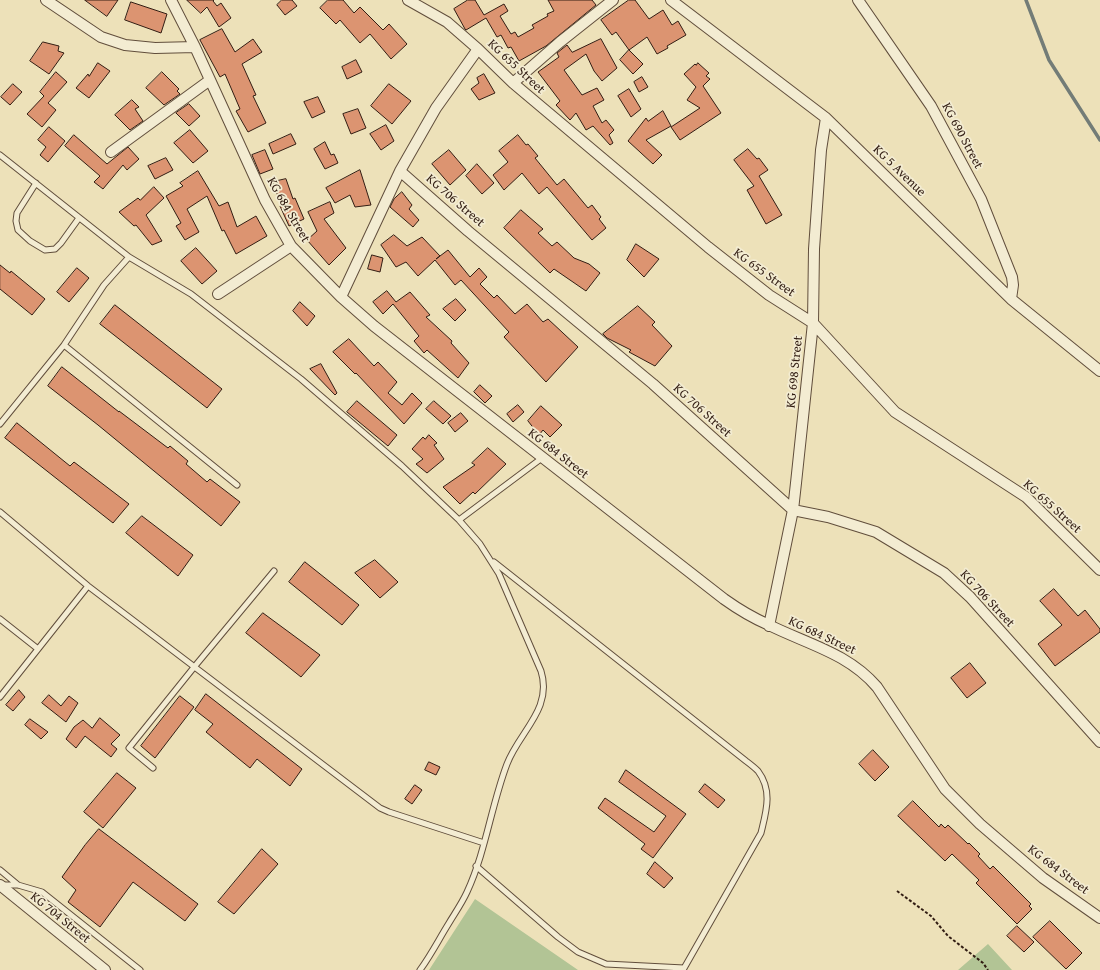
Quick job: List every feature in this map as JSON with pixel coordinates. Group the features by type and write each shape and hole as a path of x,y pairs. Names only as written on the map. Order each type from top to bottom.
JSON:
{"street":[{"path":"46,0 101,37 125,45 155,48 195,47"},
{"name":"KG 684 Street","path":"171,0 195,47 265,200 291,246 340,297 374,326 542,458 735,607 769,626 828,651 852,664 867,675 877,687 945,789 980,824 1043,878 1100,918"},
{"name":"KG 655 Street","path":"408,0 447,22 478,49 513,83 708,247 769,295 813,323 895,412 1026,497 1100,570"},
{"path":"513,83 560,42 613,0"},
{"name":"KG 5 Avenue","path":"671,0 826,118 1011,299 1100,371"},
{"name":"KG 690 Street","path":"858,0 931,106 981,199 1012,277 1013,286 1011,299"},
{"path":"340,297 400,171 436,108 478,49"},
{"path":"111,152 210,80"},
{"name":"KG 698 Street","path":"769,626 793,510 813,323 814,249 821,150 826,118"},
{"name":"KG 706 Street","path":"400,171 468,231 653,384 793,510 828,517 876,532 944,573 970,597 1100,742"},
{"path":"218,294 291,246"},
{"name":"KG 704 Street","path":"0,885 105,970"}],"lane":[{"path":"0,155 129,257 191,294 302,379 402,466 459,520 480,544 499,574 543,678 541,703 537,713 511,753 503,774 484,843 467,892 420,970"},
{"path":"36,183 18,213 16,221 18,230 30,241 45,250 55,249 79,218"},
{"path":"0,424 64,345 104,285 129,257"},
{"path":"64,345 237,485"},
{"path":"459,520 542,458"},
{"path":"0,512 88,586 380,808 484,843"},
{"path":"476,866 558,937 578,952 606,964 683,969 761,833 767,809 767,789 758,771 491,560"},
{"path":"153,768 129,748 194,666 274,571"},
{"path":"0,697 88,586"},
{"path":"0,619 38,649"},
{"path":"0,870 18,885"},
{"path":"0,885 18,885 42,892 140,970"}],"path":[{"path":"897,891 931,916 948,936 983,964 988,970"}],"green space":[{"path":"475,899 578,970 429,970"},
{"path":"988,944 1012,970 958,970"}],"building":[{"path":"85,0 118,0 107,16"},
{"path":"187,0 214,0 213,1 217,6 221,3 231,18 219,27 207,7 201,13"},
{"path":"282,0 292,0 297,6 285,15 277,5"},
{"path":"328,0 343,0 354,13 360,7 383,30 389,24 407,44 391,59 370,34 360,43 340,20 336,24 320,8"},
{"path":"468,0 475,0 484,15 504,4 508,11 500,16 511,34 515,32 518,37 534,28 532,25 548,16 547,14 554,11 548,0 592,0 596,5 546,46 519,61 511,47 508,48 501,35 497,37 486,18 466,30 465,29 454,9"},
{"path":"629,0 635,0 649,19 663,10 672,25 678,21 686,35 667,46 668,48 657,54 647,37 629,50 616,32 612,35 601,20"},
{"path":"131,2 167,14 161,33 125,20"},
{"path":"222,29 235,52 253,39 262,52 242,64 256,95 253,96 266,123 248,132 236,111 240,109 225,74 220,77 200,40"},
{"path":"601,39 617,68 602,81 594,71 586,54 564,70 582,95 597,88 604,100 593,106 602,123 606,120 614,130 609,135 613,143 610,145 593,126 586,130 576,113 570,120 556,105 560,101 538,72 559,57 557,53 567,45 572,52"},
{"path":"43,42 59,46 58,51 64,53 49,74 30,61"},
{"path":"629,50 643,64 633,74 620,60"},
{"path":"356,60 362,72 347,79 342,67"},
{"path":"98,63 110,71 89,98 76,88 88,74 89,76"},
{"path":"698,63 709,73 706,76 710,79 703,86 721,113 680,140 671,127 700,108 687,100 696,87 684,74"},
{"path":"56,72 67,82 48,103 56,110 42,127 27,114 44,96 40,92"},
{"path":"162,72 179,89 177,91 180,94 164,105 146,88"},
{"path":"484,74 495,93 479,100 471,89 479,83 477,78"},
{"path":"642,77 648,87 639,92 634,82"},
{"path":"13,84 22,92 10,105 1,97"},
{"path":"389,84 411,101 392,124 371,106"},
{"path":"629,89 641,109 631,117 618,96"},
{"path":"318,97 325,112 312,118 304,102"},
{"path":"132,100 139,107 135,109 143,121 130,130 115,115"},
{"path":"189,104 200,116 189,126 176,113"},
{"path":"358,109 366,128 351,134 343,114"},
{"path":"663,111 671,126 646,140 662,155 653,164 628,141 646,118 648,121"},
{"path":"386,125 394,141 381,150 370,134"},
{"path":"49,127 65,141 48,162 40,155 46,147 38,140"},
{"path":"190,130 208,151 193,163 174,143"},
{"path":"291,134 296,144 273,154 269,144"},
{"path":"74,135 107,164 128,147 139,159 127,170 123,165 103,189 94,182 100,176 65,146"},
{"path":"518,135 538,156 535,158 557,185 564,179 588,208 592,205 601,217 599,219 606,228 592,240 547,187 539,194 522,173 504,190 493,175 508,162 499,151"},
{"path":"325,142 331,155 334,154 338,163 325,169 314,149"},
{"path":"748,149 757,159 759,158 768,170 759,176 782,215 766,224 747,190 754,186 734,160"},
{"path":"265,150 273,169 260,174 252,155"},
{"path":"449,150 466,170 450,185 432,164"},
{"path":"166,158 173,170 155,179 148,166"},
{"path":"477,164 494,183 482,194 466,176"},
{"path":"360,170 371,205 355,207 350,195 335,203 326,188"},
{"path":"198,171 219,206 228,202 237,227 256,216 267,236 236,254 224,230 222,231 207,196 187,209 199,232 185,240 176,226 181,223 166,196 183,186 180,183"},
{"path":"286,179 293,199 295,198 304,219 289,226 280,206 281,205 273,182"},
{"path":"154,187 164,198 146,215 162,241 152,245 136,225 134,226 119,212 138,198 140,200"},
{"path":"402,192 412,205 409,209 419,220 413,227 390,207 394,199"},
{"path":"330,202 334,213 324,219 346,248 329,265 307,240 317,231 308,212"},
{"path":"521,210 543,229 538,233 552,246 557,242 574,258 589,264 600,273 586,291 554,269 550,273 504,228"},
{"path":"394,235 407,246 422,237 440,256 448,250 470,277 479,268 487,277 480,284 494,298 497,295 515,314 527,304 543,322 548,319 578,347 546,382 504,337 509,332 461,280 455,285 435,260 418,276 406,262 396,267 381,245"},
{"path":"636,244 659,259 644,277 627,260"},
{"path":"196,248 217,271 202,284 181,261"},
{"path":"372,255 383,258 380,272 368,269"},
{"path":"0,265 10,273 11,271 45,299 32,315 0,289"},
{"path":"77,268 89,278 69,302 57,292"},
{"path":"387,291 396,302 410,292 430,315 426,317 452,341 451,343 469,363 458,378 427,350 424,353 414,341 419,336 393,304 383,314 373,302"},
{"path":"456,299 466,310 455,321 443,309"},
{"path":"300,302 315,316 307,326 293,311"},
{"path":"115,305 222,389 207,408 100,324"},
{"path":"638,306 655,322 652,325 672,346 655,366 629,352 631,350 607,338 603,334"},
{"path":"349,339 374,366 378,362 397,382 388,393 402,405 412,393 422,403 404,424 356,373 355,374 333,352"},
{"path":"321,364 337,393 335,395 310,369"},
{"path":"62,367 168,448 170,446 188,461 186,464 207,482 210,479 240,502 221,526 48,386"},
{"path":"480,385 492,396 485,403 474,392"},
{"path":"357,401 397,435 388,446 347,412"},
{"path":"434,401 451,416 443,424 426,409"},
{"path":"518,405 524,412 513,422 507,414"},
{"path":"541,406 562,425 550,437 543,430 539,435 528,421"},
{"path":"461,413 468,421 455,432 448,423"},
{"path":"17,423 70,466 74,462 129,504 113,523 5,438"},
{"path":"429,435 437,443 434,445 444,459 427,473 416,464 423,459 412,449 423,437 425,439"},
{"path":"488,448 506,464 475,494 473,492 460,504 443,487 475,465 472,463"},
{"path":"142,516 193,555 178,576 126,533"},
{"path":"375,560 398,582 380,598 355,573"},
{"path":"305,562 359,605 342,625 289,582"},
{"path":"1054,589 1078,616 1085,610 1100,629 1100,632 1055,666 1038,644 1062,625 1040,601"},
{"path":"263,613 320,655 301,677 246,633"},
{"path":"970,663 986,683 967,698 951,678"},
{"path":"19,690 25,697 13,711 6,705"},
{"path":"206,694 302,769 290,786 257,759 250,768 206,732 213,724 195,710"},
{"path":"49,695 61,706 69,696 78,703 66,722 42,703"},
{"path":"180,696 194,707 155,758 141,746"},
{"path":"100,718 120,735 111,744 117,749 111,757 85,736 76,748 66,739 74,727 83,720 92,728"},
{"path":"30,719 48,732 41,739 25,725"},
{"path":"873,750 889,767 875,781 859,764"},
{"path":"429,762 440,767 436,775 425,770"},
{"path":"626,770 686,814 653,858 641,849 645,844 598,808 605,798 654,832 666,816 619,782"},
{"path":"117,773 136,788 103,828 84,812"},
{"path":"705,784 725,800 718,808 699,792"},
{"path":"415,785 422,790 412,804 405,799"},
{"path":"913,801 939,827 941,824 945,828 948,825 968,844 969,843 980,854 978,856 990,869 993,866 1031,904 1029,906 1032,909 1017,924 976,883 979,880 952,854 945,861 898,816"},
{"path":"99,829 198,904 185,921 133,882 100,927 68,902 76,890 62,877 85,845"},
{"path":"262,849 278,864 234,914 218,902"},
{"path":"655,862 673,878 664,888 647,874"},
{"path":"1050,921 1082,953 1066,969 1033,937"},
{"path":"1017,926 1034,942 1024,952 1007,936"}],"waterway":[{"path":"1026,0 1049,60 1100,140"}]}
